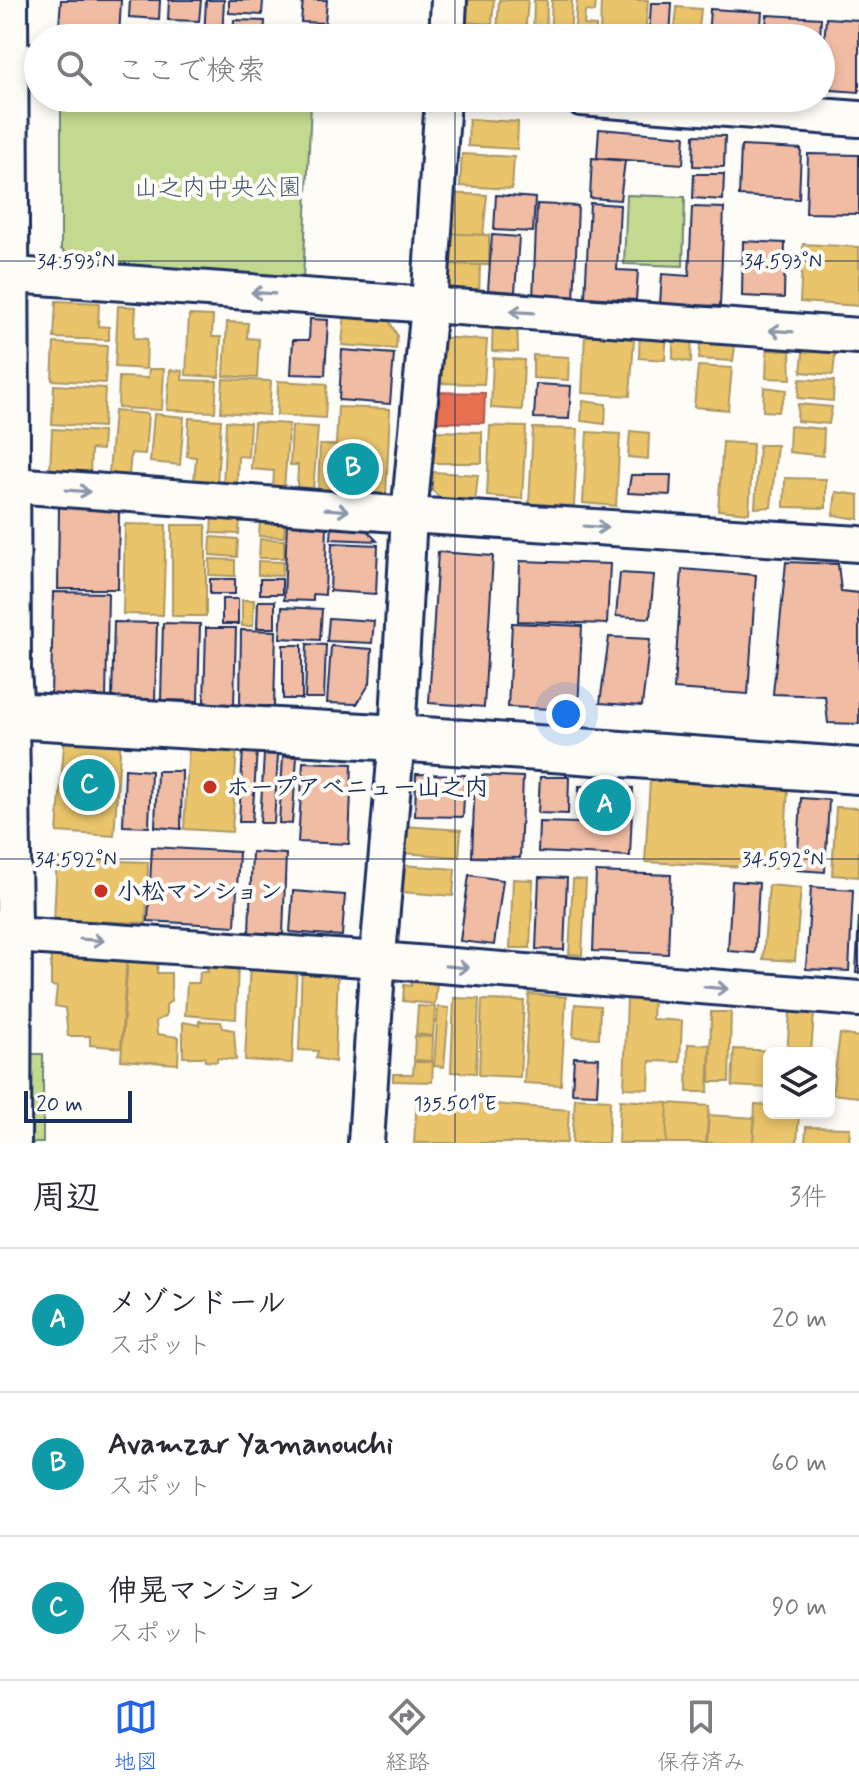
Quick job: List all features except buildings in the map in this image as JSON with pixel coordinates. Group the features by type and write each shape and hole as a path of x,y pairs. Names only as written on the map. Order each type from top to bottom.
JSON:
{"street":[{"path":"5,0 15,61 3,274 6,714 14,935 13,1143"},
{"path":"448,24 449,0"},
{"path":"366,1143 397,738 409,515 429,305 442,112"},
{"path":"766,112 859,119"},
{"path":"3,274 859,336"},
{"path":"4,484 409,515 859,544"},
{"path":"6,714 859,771"},
{"path":"14,935 379,960 859,999"}],"green space":[{"name":"山之内中央公園","path":"61,112 311,112 303,281 79,265 61,249"},
{"path":"627,195 685,197 683,266 624,264"},
{"path":"20,1054 43,1054 43,1143 22,1143"}],"place":[{"name":"Avamzar Yamanouchi","path":"353,469"},
{"name":"伸晃マンション","path":"89,785"},
{"name":"ホープアベニュー山之内","path":"210,787"},
{"name":"メゾンドール","path":"605,805"},
{"name":"小松マンション","path":"101,891"}]}
